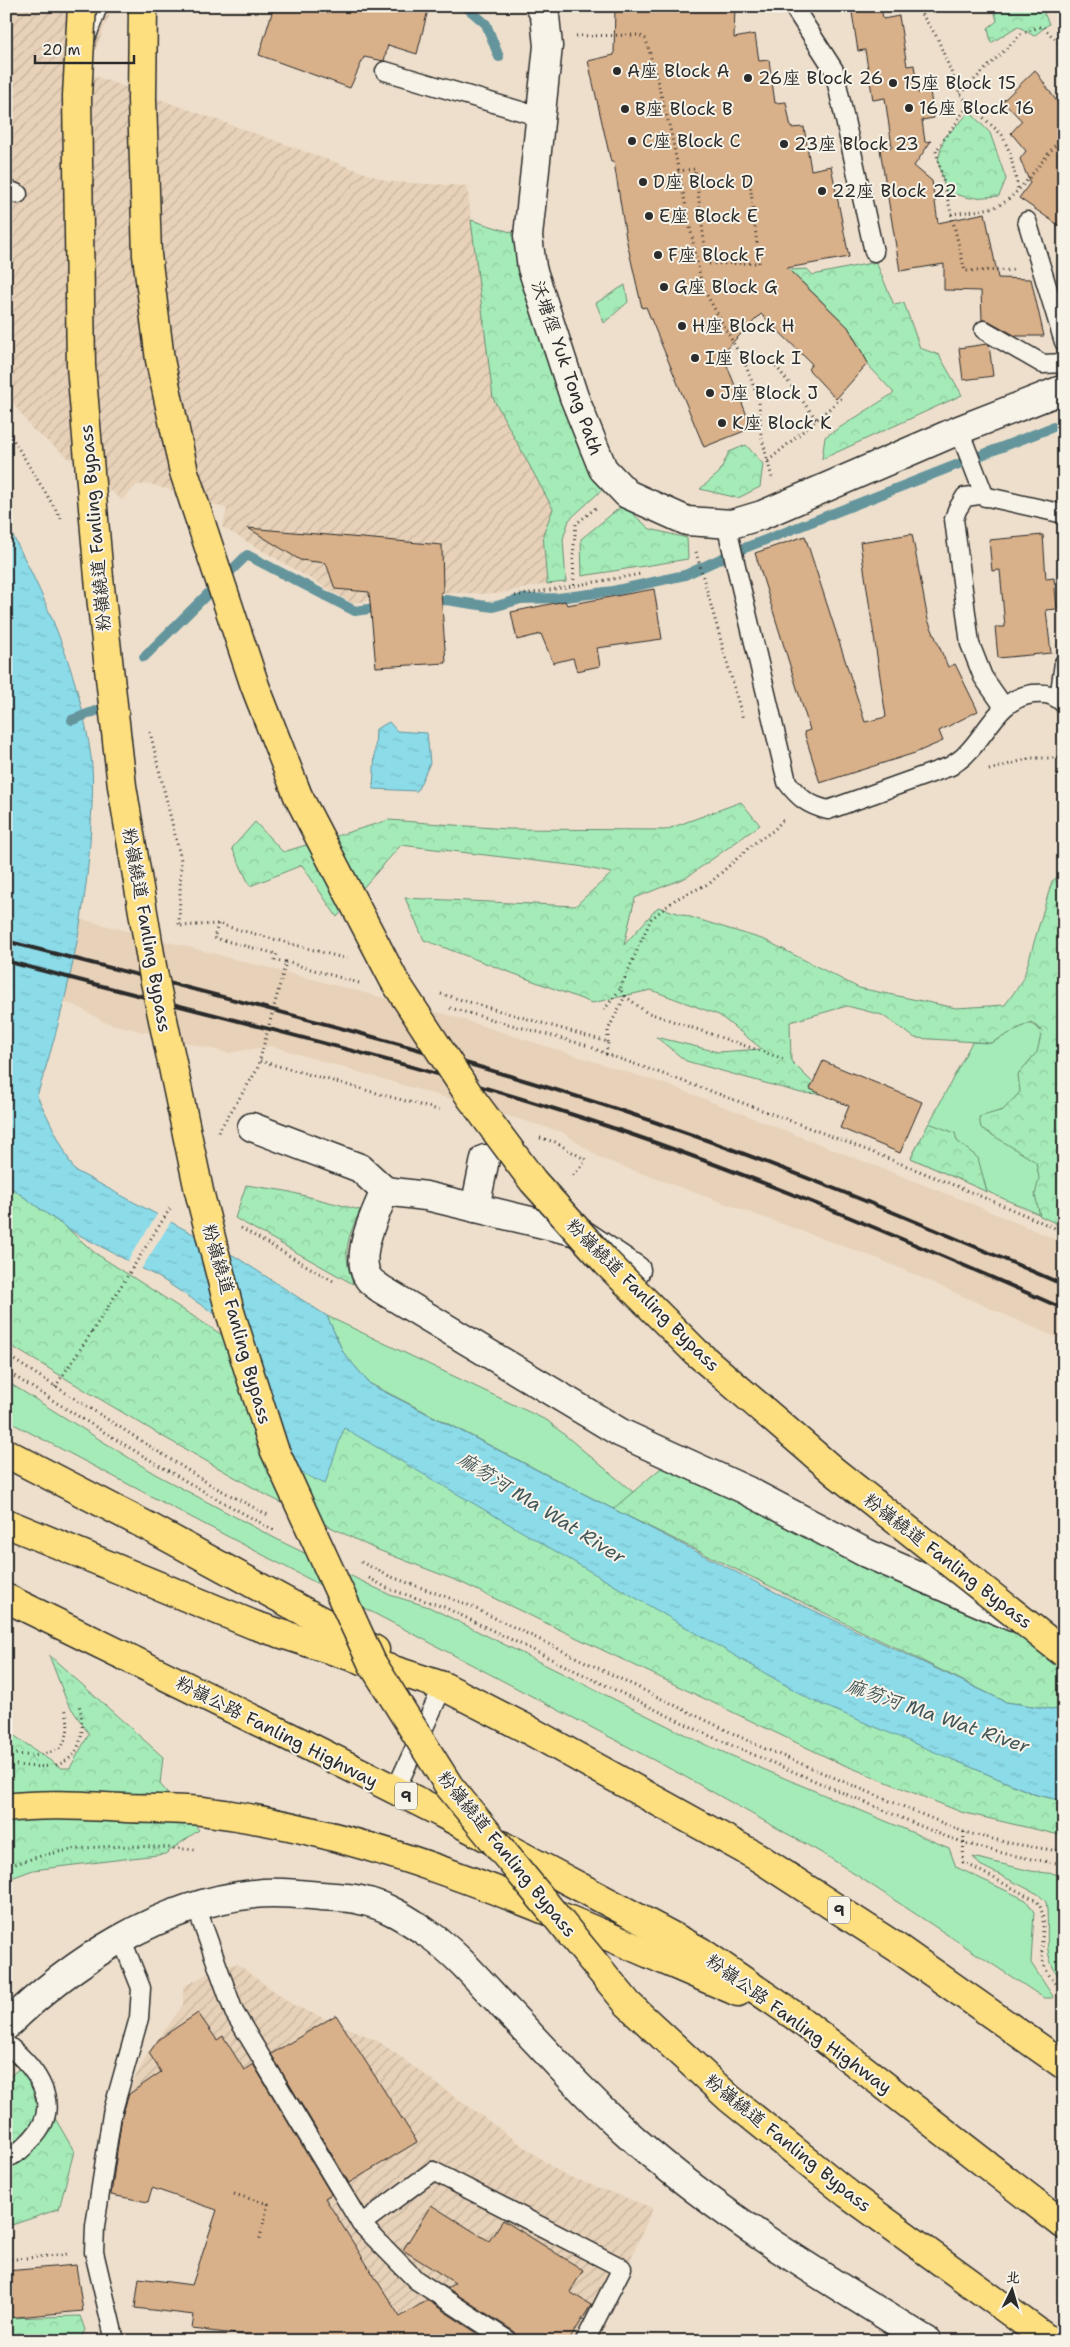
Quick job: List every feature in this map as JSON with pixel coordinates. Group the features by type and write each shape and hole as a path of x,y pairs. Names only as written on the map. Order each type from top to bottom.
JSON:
{"highway":[{"name":"粉嶺繞道 Fanling Bypass","path":"82,6 77,96 81,366 99,578 122,786 152,972 199,1191 230,1312 274,1450 372,1664 449,1786 628,2004 729,2098 848,2194 1050,2341"},
{"name":"粉嶺繞道 Fanling Bypass","path":"143,6 142,99 147,255 160,360 184,472 254,686 298,796 394,980 471,1098 533,1180 606,1262 696,1352 835,1472 1064,1653"},
{"path":"6,1454 149,1527 443,1686"},
{"name":"9","path":"6,1523 254,1625 443,1686 604,1770 756,1856 899,1949 1064,2065"},
{"name":"粉嶺公路 Fanling Highway","path":"6,1598 396,1791 700,1951 794,2016 1064,2224"},
{"path":"6,1808 98,1807 201,1811 305,1830 422,1864 535,1905 794,2016"}],"street":[{"name":"沃塘徑 Yuk Tong Path","path":"540,6 545,16 548,46 528,236 532,268 574,397 603,469 627,494 687,521 732,524 762,515 959,430 1064,389"},
{"path":"252,1127 360,1168 385,1191 426,1196 581,1233 636,1270"},
{"path":"475,1208 485,1159"},
{"path":"385,1191 366,1242 364,1267 369,1279 381,1289 621,1433 746,1490 866,1553 999,1612 1064,1636"},
{"path":"6,2026 31,2001 82,1963 170,1916 196,1906 224,1898 256,1894 292,1893 361,1900 387,1909 410,1921 455,1955 594,2102 678,2176 770,2243 927,2341"}],"lane":[{"path":"84,44 98,6"},
{"path":"793,6 834,70 874,252"},
{"path":"385,72 541,117"},
{"path":"1027,222 1064,342"},
{"path":"984,330 1043,364 1064,363"},
{"path":"959,430 985,497"},
{"path":"1004,707 983,677 970,644 954,519 956,510 965,497 979,495 1064,514"},
{"path":"726,524 788,782 798,797 811,806 828,810 950,766 966,755 1004,707 1017,697 1047,693 1061,702 1064,663"},
{"path":"396,1791 443,1686"},
{"path":"196,1906 234,2012 361,2224 416,2280 509,2341"},
{"path":"115,2341 94,2252 95,2226 112,2114 139,2018 141,1988 122,1940"},
{"path":"6,2044 21,2055 36,2075 45,2092 47,2116 38,2133 15,2156 6,2158"},
{"path":"361,2224 433,2171 622,2268 586,2341"}],"path":[{"path":"916,6 937,38 960,94 1002,135 1010,153 1018,189"},
{"path":"960,94 1021,34 1042,26 1060,44"},
{"path":"575,36 639,35 646,39 670,128 702,286 746,366 759,401 761,435 773,485"},
{"path":"969,104 936,151 965,271 1033,270 1041,267"},
{"path":"951,214 995,207 1011,199 1048,152 1062,138"},
{"path":"678,171 695,169 707,264 758,263 749,173"},
{"path":"773,362 817,420"},
{"path":"768,461 843,397"},
{"path":"574,586 573,556 576,524 621,488"},
{"path":"697,557 704,580"},
{"path":"515,596 641,574"},
{"path":"148,727 181,860 179,926 218,924 350,960"},
{"path":"979,773 1031,758 1064,758"},
{"path":"604,1010 620,989 651,919 676,899 710,883 753,844 774,830 782,821 795,818"},
{"path":"218,924 214,938 277,954 275,960 362,983"},
{"path":"216,1135 257,1070 286,962"},
{"path":"620,989 624,996 646,1012 784,1059"},
{"path":"437,993 608,1042"},
{"path":"606,1054 608,1030 624,996"},
{"path":"447,1007 589,1046 606,1054 738,1100 972,1191 1064,1232"},
{"path":"260,1061 450,1113"},
{"path":"536,1137 555,1142"},
{"path":"55,1387 175,1201"},
{"path":"6,1355 211,1485 277,1519"},
{"path":"6,1371 209,1496 278,1532"},
{"path":"354,1558 389,1576 466,1604 761,1747 964,1832 1009,1843 1064,1852"},
{"path":"363,1576 389,1589 444,1607 710,1736 825,1787 964,1843 1017,1858 1064,1864"},
{"path":"6,1764 44,1767 62,1763 69,1758 76,1751 83,1733 83,1718 79,1705"},
{"path":"6,1754 34,1756 59,1750 66,1739 68,1731 65,1707"},
{"path":"964,1832 964,1862 1037,1901 1043,1909 1041,1953 1045,1966 1057,1985 1064,1990"},
{"path":"6,1867 54,1853 106,1847 137,1845 197,1850"},
{"path":"234,2194 268,2204 259,2242"},
{"path":"6,2260 94,2252"}],"shaded area":[{"path":"6,6 113,6 86,73 390,182 467,186 473,232 573,498 543,534 547,584 496,594 430,592 352,603 222,527 227,509 151,484 137,485 122,500 32,429 6,393"},
{"path":"6,917 81,919 445,1014 671,1086 970,1203 1064,1243 1064,1341 879,1259 602,1159 562,1132 271,1046 228,1053 104,1022 77,1006 6,987"},
{"path":"237,1964 293,2005 378,2041 562,2174 653,2208 612,2302 599,2341 263,2341 273,2203 157,2167 148,2202 110,2194 122,2104 146,2056 183,2005 183,1987 218,1968"}],"green space":[{"path":"993,6 1041,6 1049,24 1034,36 1018,26 991,43 988,28 997,21"},
{"path":"970,112 990,133 1006,179 999,196 970,198 946,192 938,160 944,138"},
{"path":"471,220 520,235 604,488 569,520 563,539 566,582 547,584 543,534 553,509 493,398"},
{"path":"876,262 894,305 904,303 920,348 939,355 962,395 822,459 825,437 894,393 870,367 848,327 802,282 779,297 755,272 807,269 813,275"},
{"path":"625,285 628,302 604,323 596,303"},
{"path":"746,445 763,464 760,487 738,498 700,489 719,473 729,452"},
{"path":"623,505 650,529 687,538 688,559 582,576 581,539"},
{"path":"741,802 760,825 687,877 635,898 624,945 658,907 765,940 859,988 956,1008 1005,1005 1023,980 1052,881 1064,873 1064,1227 1040,1216 1035,1195 1039,1178 1036,1162 981,1128 979,1117 1003,1110 1020,1092 1018,1074 1037,1052 1042,1031 1031,1022 991,1043 915,1038 882,1015 847,1006 790,1022 791,1061 824,1094 801,1093 686,1061 656,1037 718,1052 762,1049 719,1015 651,990 592,1003 424,940 405,898 575,906 612,873 578,866 401,845 337,917 302,865 250,886 232,848 255,822 283,852 389,820 506,829 665,830"},
{"path":"1029,1022 1060,1045 1052,1220 911,1158 972,1042 991,1043"},
{"path":"929,1123 955,1133 957,1141 978,1158 987,1192 911,1158"},
{"path":"6,1184 68,1229 95,1253 244,1349 344,1427 807,1696 1036,1795 1064,1801 1064,1836 961,1812 837,1762 460,1582 373,1548 268,1496 162,1436 6,1343"},
{"path":"246,1185 286,1191 360,1210 349,1238 347,1254 353,1284 235,1218"},
{"path":"327,1316 548,1421 633,1492 625,1515 369,1383 343,1352"},
{"path":"6,1381 155,1474 282,1542 390,1595 429,1607 704,1744 949,1848 956,1867 1026,1900 1034,1912 1031,1963 1054,1998 1044,1998 827,1856 682,1775 6,1420"},
{"path":"661,1468 701,1469 1036,1625 1064,1634 1064,1711 1006,1702 613,1509"},
{"path":"49,1655 163,1757 160,1784 199,1830 165,1854 33,1870 6,1880 6,1730 61,1768 70,1768 89,1734 67,1702"},
{"path":"973,1857 1031,1871 1064,1875 1064,1982 1051,1964 1046,1902 1038,1894 980,1865"},
{"path":"24,2065 74,2151 59,2209 6,2227 6,2079"},
{"path":"80,2316 85,2330 79,2341 6,2341 6,2318"}],"water":[{"name":"麻笏河 Ma Wat River","path":"6,523 47,607 70,666 86,726 92,765 93,782 89,859 80,928 57,1029 37,1096 74,1170 236,1257 327,1316 343,1352 369,1383 375,1387 775,1592 1006,1702 1064,1711 1064,1801 1037,1795 811,1700 344,1428 325,1484 265,1455 235,1327 160,1278 68,1229 6,1184"},
{"path":"389,722 397,731 427,733 430,763 417,791 373,789 376,729"}],"pier":[{"path":"158,1213 172,1220 140,1271 126,1263"}],"building":[{"path":"274,6 429,6 417,54 388,45 384,61 364,57 350,88 259,55"},
{"path":"615,6 735,6 734,38 755,34 759,61 769,60 775,103 786,102 791,128 804,127 811,170 831,166 849,257 787,268 848,327 868,363 836,399 808,369 812,364 761,314 722,353 752,428 704,447 646,307 642,308 626,238 614,162 611,162 588,61 614,55"},
{"path":"851,6 881,6 883,19 899,16 907,66 914,65 918,93 930,91 934,118 922,120 925,142 931,141 914,166 932,181 938,223 985,213 998,278 1031,279 1044,336 1016,336 989,321 982,320 981,291 944,290 944,264 900,271 880,149 892,147 885,98 873,100 865,50 858,51"},
{"path":"1035,70 1064,112 1064,229 1019,198 1030,183 1020,159 1026,151 1011,133 1022,121 1003,101"},
{"path":"989,345 993,376 963,380 959,348"},
{"path":"248,528 442,545 443,592 441,592 446,663 376,667 369,592 335,589 326,563 300,560"},
{"path":"912,534 928,620 948,667 955,664 978,711 939,731 943,741 915,753 820,783 804,732 810,730 755,553 805,536 865,722 886,717 860,542"},
{"path":"1043,535 1046,579 1054,578 1057,609 1046,610 1051,653 998,658 995,627 1005,627 1000,570 992,571 989,540"},
{"path":"654,589 662,639 597,648 600,666 577,671 573,658 553,663 541,634 517,640 511,612 565,601 567,605"},
{"path":"823,1061 922,1102 900,1153 840,1128 849,1106 810,1089"},
{"path":"198,2013 217,2040 223,2036 244,2070 253,2064 331,2194 325,2198 400,2317 427,2300 489,2341 263,2341 261,2337 192,2329 194,2315 135,2308 139,2278 192,2285 217,2210 152,2188 148,2202 111,2195 122,2116 129,2094 161,2072 149,2053 159,2039"},
{"path":"336,2015 417,2142 349,2183 271,2054"},
{"path":"431,2205 489,2241 503,2220 583,2270 570,2292 591,2305 569,2341 520,2341 515,2332 447,2288 455,2283 403,2250"},
{"path":"76,2265 83,2311 6,2318 6,2271"}],"waterway":[{"path":"465,6 486,24 499,57"},
{"path":"429,601 446,600 493,607 521,599 558,598 613,591 685,575 742,549 1053,427"},
{"path":"144,657 247,555 355,611 382,607"},
{"path":"72,720 98,710"}],"railway":[{"path":"6,941 389,1041 616,1109 786,1170 1064,1285"},
{"path":"6,961 490,1089 623,1131 814,1203 1064,1309"}],"place":[{"name":"A座 Block A","path":"617,71"},
{"name":"26座 Block 26","path":"748,78"},
{"name":"15座 Block 15","path":"893,83"},
{"name":"16座 Block 16","path":"909,108"},
{"name":"B座 Block B","path":"625,109"},
{"name":"C座 Block C","path":"632,141"},
{"name":"23座 Block 23","path":"784,144"},
{"name":"D座 Block D","path":"643,182"},
{"name":"22座 Block 22","path":"822,191"},
{"name":"E座 Block E","path":"649,216"},
{"name":"F座 Block F","path":"658,255"},
{"name":"G座 Block G","path":"664,287"},
{"name":"H座 Block H","path":"682,326"},
{"name":"I座 Block I","path":"695,358"},
{"name":"J座 Block J","path":"710,393"},
{"name":"K座 Block K","path":"722,423"}]}
